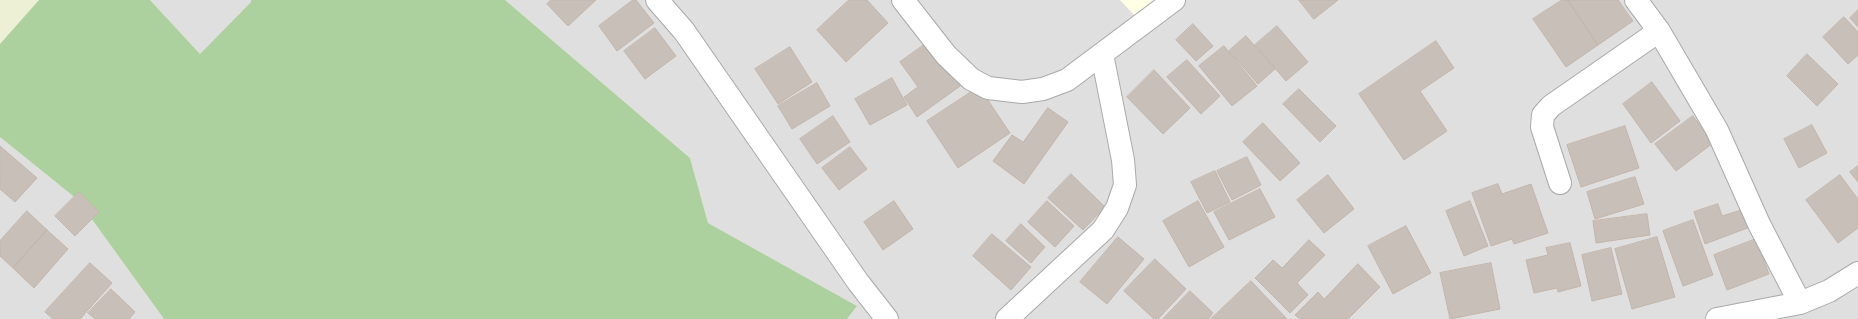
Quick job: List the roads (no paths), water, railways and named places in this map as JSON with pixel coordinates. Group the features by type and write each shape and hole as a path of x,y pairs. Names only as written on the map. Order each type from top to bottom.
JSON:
{"street":[{"path":"657,0 684,31 858,282 887,319"},
{"path":"903,0 946,56 971,79 988,88 1022,92 1043,89 1067,80 1174,0"},
{"path":"1636,0 1659,32 1717,130 1759,224 1800,303"},
{"path":"1560,183 1542,127 1543,115 1551,106 1659,32"},
{"path":"1007,319 1103,230 1117,208 1125,185 1124,160 1102,54"},
{"path":"1717,319 1800,303 1829,291 1858,273"}]}
